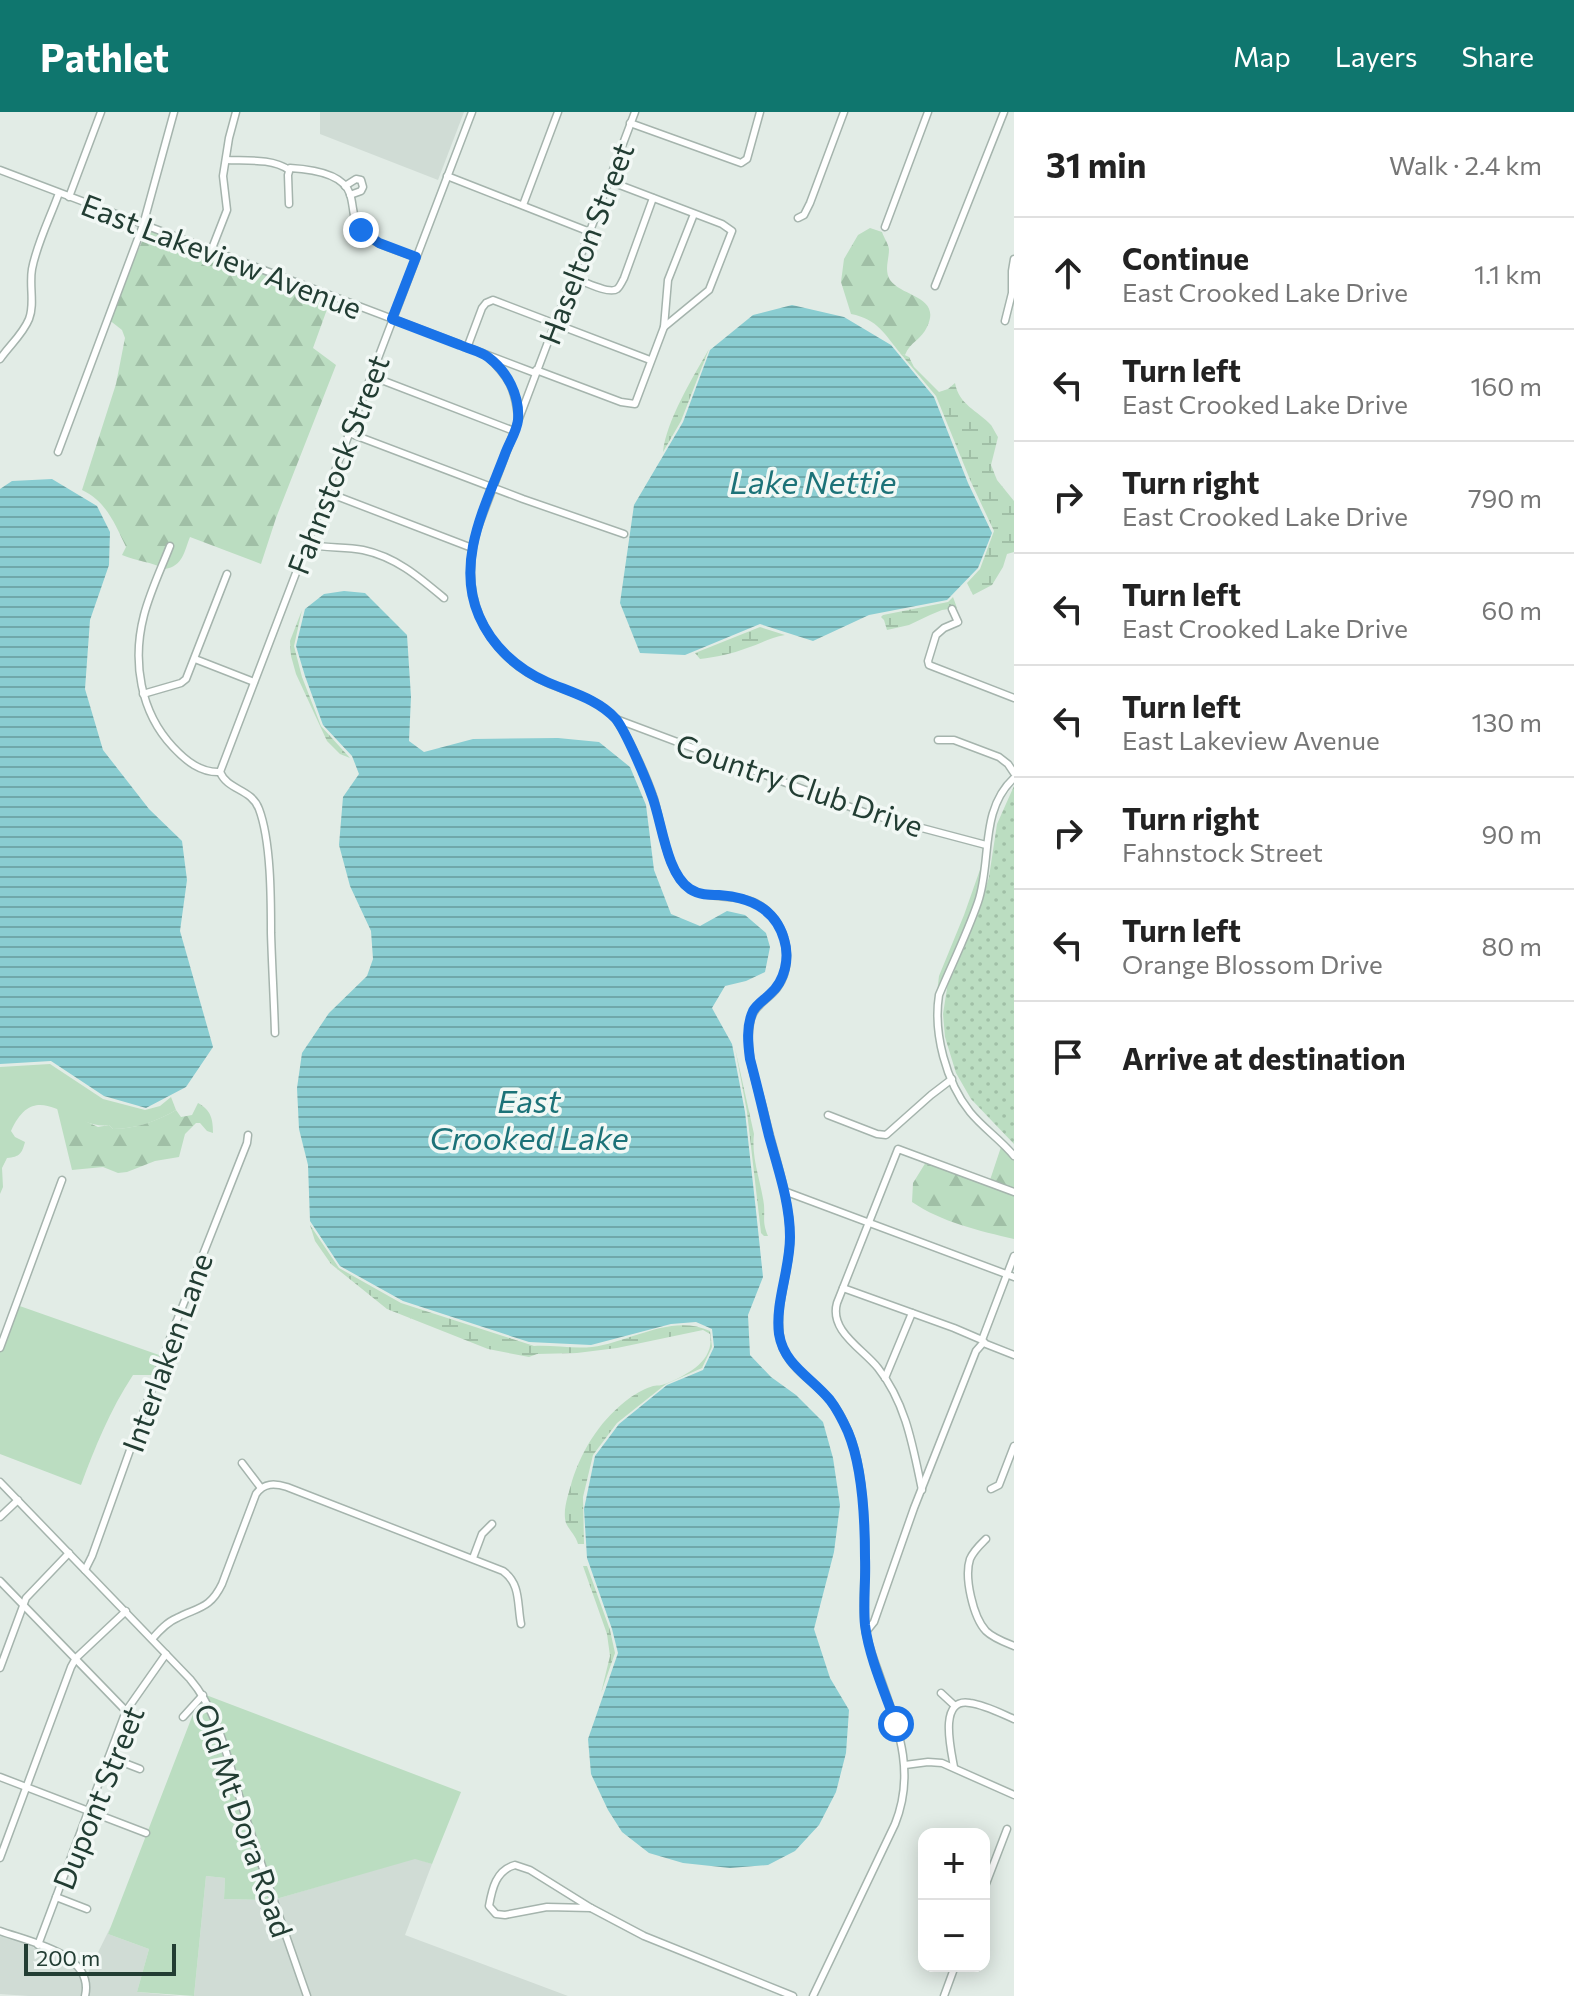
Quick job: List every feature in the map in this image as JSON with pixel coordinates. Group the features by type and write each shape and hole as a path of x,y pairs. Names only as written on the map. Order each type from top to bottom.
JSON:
{"street":[{"path":"69,197 101,112"},
{"path":"58,452 143,225 174,112"},
{"path":"211,251 227,210 223,176 236,112"},
{"name":"Fahnstock Street","path":"220,772 472,112"},
{"path":"523,205 558,112"},
{"name":"Haselton Street","path":"472,548 535,371 635,112"},
{"path":"630,123 739,163 745,162 749,156 760,112"},
{"path":"798,218 804,215 810,203 844,112"},
{"path":"885,227 928,112"},
{"path":"935,286 1004,112"},
{"path":"226,160 271,163 289,170 327,174 345,186 355,220 365,235 416,257"},
{"name":"East Lakeview Avenue","path":"0,170 467,348 621,402 635,404 650,360"},
{"path":"289,170 289,204"},
{"path":"447,176 590,232"},
{"path":"345,186 356,179 363,183 361,191 350,195"},
{"path":"609,181 722,224 732,233 709,290 664,327"},
{"path":"0,359 29,319 33,266 59,193"},
{"path":"572,277 608,291 616,290 624,278 653,198"},
{"path":"467,348 482,308 489,301 496,301 650,360 664,327 668,280 694,214"},
{"path":"1005,321 1012,293 1014,259"},
{"path":"486,355 510,381 518,421"},
{"path":"371,376 514,431"},
{"path":"349,433 624,534"},
{"path":"326,492 472,548"},
{"path":"307,544 363,550 398,562 444,598"},
{"path":"170,546 141,626 139,665 143,694 158,727 176,750 200,769 210,773 220,772 226,782 253,799 259,810 264,828 271,904 275,1033"},
{"name":"Country Club Drive","path":"472,548 469,568 472,595 479,616 498,646 523,669 593,701 615,718 869,814 986,845"},
{"path":"143,694 184,681 189,674 227,574"},
{"path":"952,609 958,622 936,635 929,665 1014,698"},
{"path":"195,659 254,682"},
{"path":"615,718 652,795 671,864 677,875 692,891 700,894 732,896 754,902 773,917 784,937 787,956 777,988 754,1010 748,1040 789,1219 790,1237 779,1333 787,1358 830,1400 853,1443 863,1519 866,1632 896,1724 905,1765 904,1797 895,1824 813,1996"},
{"path":"938,740 954,740 999,757 1008,764 1014,776 999,796 986,845 979,900 939,995 937,1009 941,1045 952,1079 970,1112 1014,1156"},
{"path":"828,1115 886,1135 952,1079"},
{"name":"Interlaken Lane","path":"85,1570 248,1135"},
{"path":"922,1490 907,1423 885,1378 845,1334 835,1320 835,1310 898,1149 1014,1192"},
{"path":"0,1348 62,1180"},
{"path":"784,1191 1014,1277"},
{"path":"866,1632 874,1622 1014,1256"},
{"path":"843,1288 1014,1355"},
{"path":"885,1378 912,1313"},
{"path":"991,1489 999,1485 1014,1446"},
{"path":"242,1463 261,1488"},
{"name":"Old Mt Dora Road","path":"0,1482 203,1695 217,1726 260,1863 307,1996"},
{"path":"152,1639 171,1621 205,1607 215,1597 250,1507 261,1488 272,1484 287,1487 503,1571 512,1579 518,1592 521,1624"},
{"path":"0,1517 18,1500"},
{"path":"473,1558 482,1534 492,1524"},
{"path":"986,1539 972,1555 968,1568 975,1613 990,1635 1014,1646"},
{"path":"0,1668 26,1598 69,1553"},
{"path":"0,1581 126,1711"},
{"path":"0,1858 76,1658 126,1611"},
{"name":"Dupont Street","path":"38,1945 126,1711 166,1654"},
{"path":"941,1693 955,1706"},
{"path":"183,1717 203,1695"},
{"path":"954,1767 949,1726 950,1714 955,1706 963,1702 973,1703 1014,1719"},
{"path":"109,1757 140,1769"},
{"path":"905,1765 939,1763 954,1767 1014,1795"},
{"path":"0,1777 146,1833"},
{"path":"990,1873 1007,1829"},
{"path":"591,1908 547,1907 501,1915 489,1906 499,1875 506,1867 515,1865 530,1870 644,1936 793,1996"},
{"path":"56,1897 87,1909"},
{"path":"0,1931 59,1953 78,1965 86,1979 85,1996"},
{"path":"944,1996 953,1972"}],"shaded area":[{"path":"320,112 464,112 438,180 320,134"},
{"path":"415,1858 432,1864 405,1935 568,1996 310,1996 276,1899"},
{"path":"206,1876 225,1878 224,1899 270,1900 304,1996 194,1996"},
{"path":"111,1926 108,1934 149,1949 137,1992 180,1996 0,1994 0,1933 77,1966 85,1979"}],"green space":[{"path":"870,228 882,232 888,245 890,280 919,298 929,309 927,327 905,355 874,324 851,314 841,282 844,259 858,235"},
{"path":"147,230 330,301 313,348 336,365 261,564 190,537 179,562 165,569 122,555 126,547 109,514 97,500 82,490 116,384 125,338 122,330 108,319"},
{"path":"709,349 681,421 663,452 675,413"},
{"path":"900,353 909,357 914,367 939,392 955,383 960,397 991,425 998,437 991,465 997,480 1014,501 1014,552 1007,554 992,585 973,595 967,583 980,569 994,531 936,396"},
{"path":"953,597 957,608 942,610 909,625 887,630 881,617 948,602"},
{"path":"302,610 294,646 302,677 321,726 350,758 340,754 327,741 296,674 290,641"},
{"path":"760,627 785,635 718,656 700,659 695,653"},
{"path":"1014,786 1014,1144 971,1099 956,1073 945,1037 943,1014 948,982 965,946 989,877 997,824"},
{"path":"982,864 976,900 937,993 939,976"},
{"path":"735,1048 754,1134 755,1161 768,1236 761,1233 747,1112"},
{"path":"50,1064 103,1099 145,1110 160,1106 171,1097 176,1110 146,1124 113,1129 109,1125 95,1125 56,1108 32,1106 21,1114 11,1131 25,1142 20,1154 7,1158 2,1168 3,1187 0,1194 0,1067"},
{"path":"198,1103 210,1115 213,1133 196,1123 185,1134 179,1157 155,1161 127,1172 118,1173 103,1167 72,1170 57,1108 98,1127 109,1125 113,1129 146,1124 176,1110 181,1117 192,1115"},
{"path":"1001,1147 1014,1160 1014,1239 948,1220 912,1202 913,1183 926,1162 977,1179 990,1180"},
{"path":"310,1225 339,1268 401,1303 534,1346 592,1347 681,1325 710,1331 712,1347 702,1368 666,1384 617,1423 593,1455 583,1497 584,1544 578,1544 566,1523 565,1513 572,1481 588,1445 602,1424 631,1397 650,1387 663,1385 698,1366 708,1352 710,1334 703,1330 617,1348 529,1357 488,1349 387,1309 331,1264 315,1241"},
{"path":"14,1304 159,1355 152,1375 133,1375 125,1388 81,1485 0,1454 0,1343"},
{"path":"583,1566 587,1566 615,1653 601,1693 610,1656 607,1634"},
{"path":"206,1695 461,1792 432,1864 415,1859 276,1899 219,1725"},
{"path":"200,1696 270,1900 224,1899 225,1878 206,1876 194,1996 137,1992 149,1949 108,1934"}],"water":[{"name":"Lake Nettie","path":"792,305 844,317 891,345 934,397 968,483 992,533 978,568 947,600 869,615 813,641 760,624 685,655 640,653 620,603 634,505 683,422 710,350 753,315"},
{"path":"52,479 97,506 110,532 109,565 90,620 85,689 103,750 149,809 182,841 187,880 180,931 213,1047 186,1087 146,1108 104,1096 51,1061 0,1064 0,489 12,481"},
{"name":"East Crooked Lake","path":"344,591 365,593 407,635 411,697 409,741 424,752 473,739 558,738 599,742 630,767 646,805 654,870 671,914 700,926 727,911 745,915 766,933 770,947 765,972 725,986 712,1008 732,1044 745,1112 756,1211 763,1277 748,1315 750,1355 823,1422 833,1458 840,1505 834,1552 814,1629 830,1678 849,1710 846,1753 836,1792 819,1825 795,1851 768,1865 730,1868 683,1863 649,1853 622,1832 591,1774 588,1739 618,1653 587,1558 584,1509 595,1456 619,1424 667,1385 703,1370 714,1347 712,1329 696,1322 671,1324 591,1345 529,1342 403,1301 340,1266 310,1221 308,1165 299,1129 297,1088 302,1053 329,1013 367,976 373,959 371,931 350,886 339,845 343,797 359,774 352,756 323,725 296,646 305,609 324,594"}],"route":[{"path":"361,230 379,243 416,257 392,319 486,355 505,374 513,389 518,421 478,527 469,568 472,595 488,633 523,669 593,701 615,718 652,795 671,864 685,885 700,894 732,896 754,902 773,917 784,937 787,956 785,969 777,988 754,1010 748,1040 789,1219 789,1255 779,1312 779,1333 787,1358 830,1400 853,1443 863,1519 865,1627 896,1724"}]}
